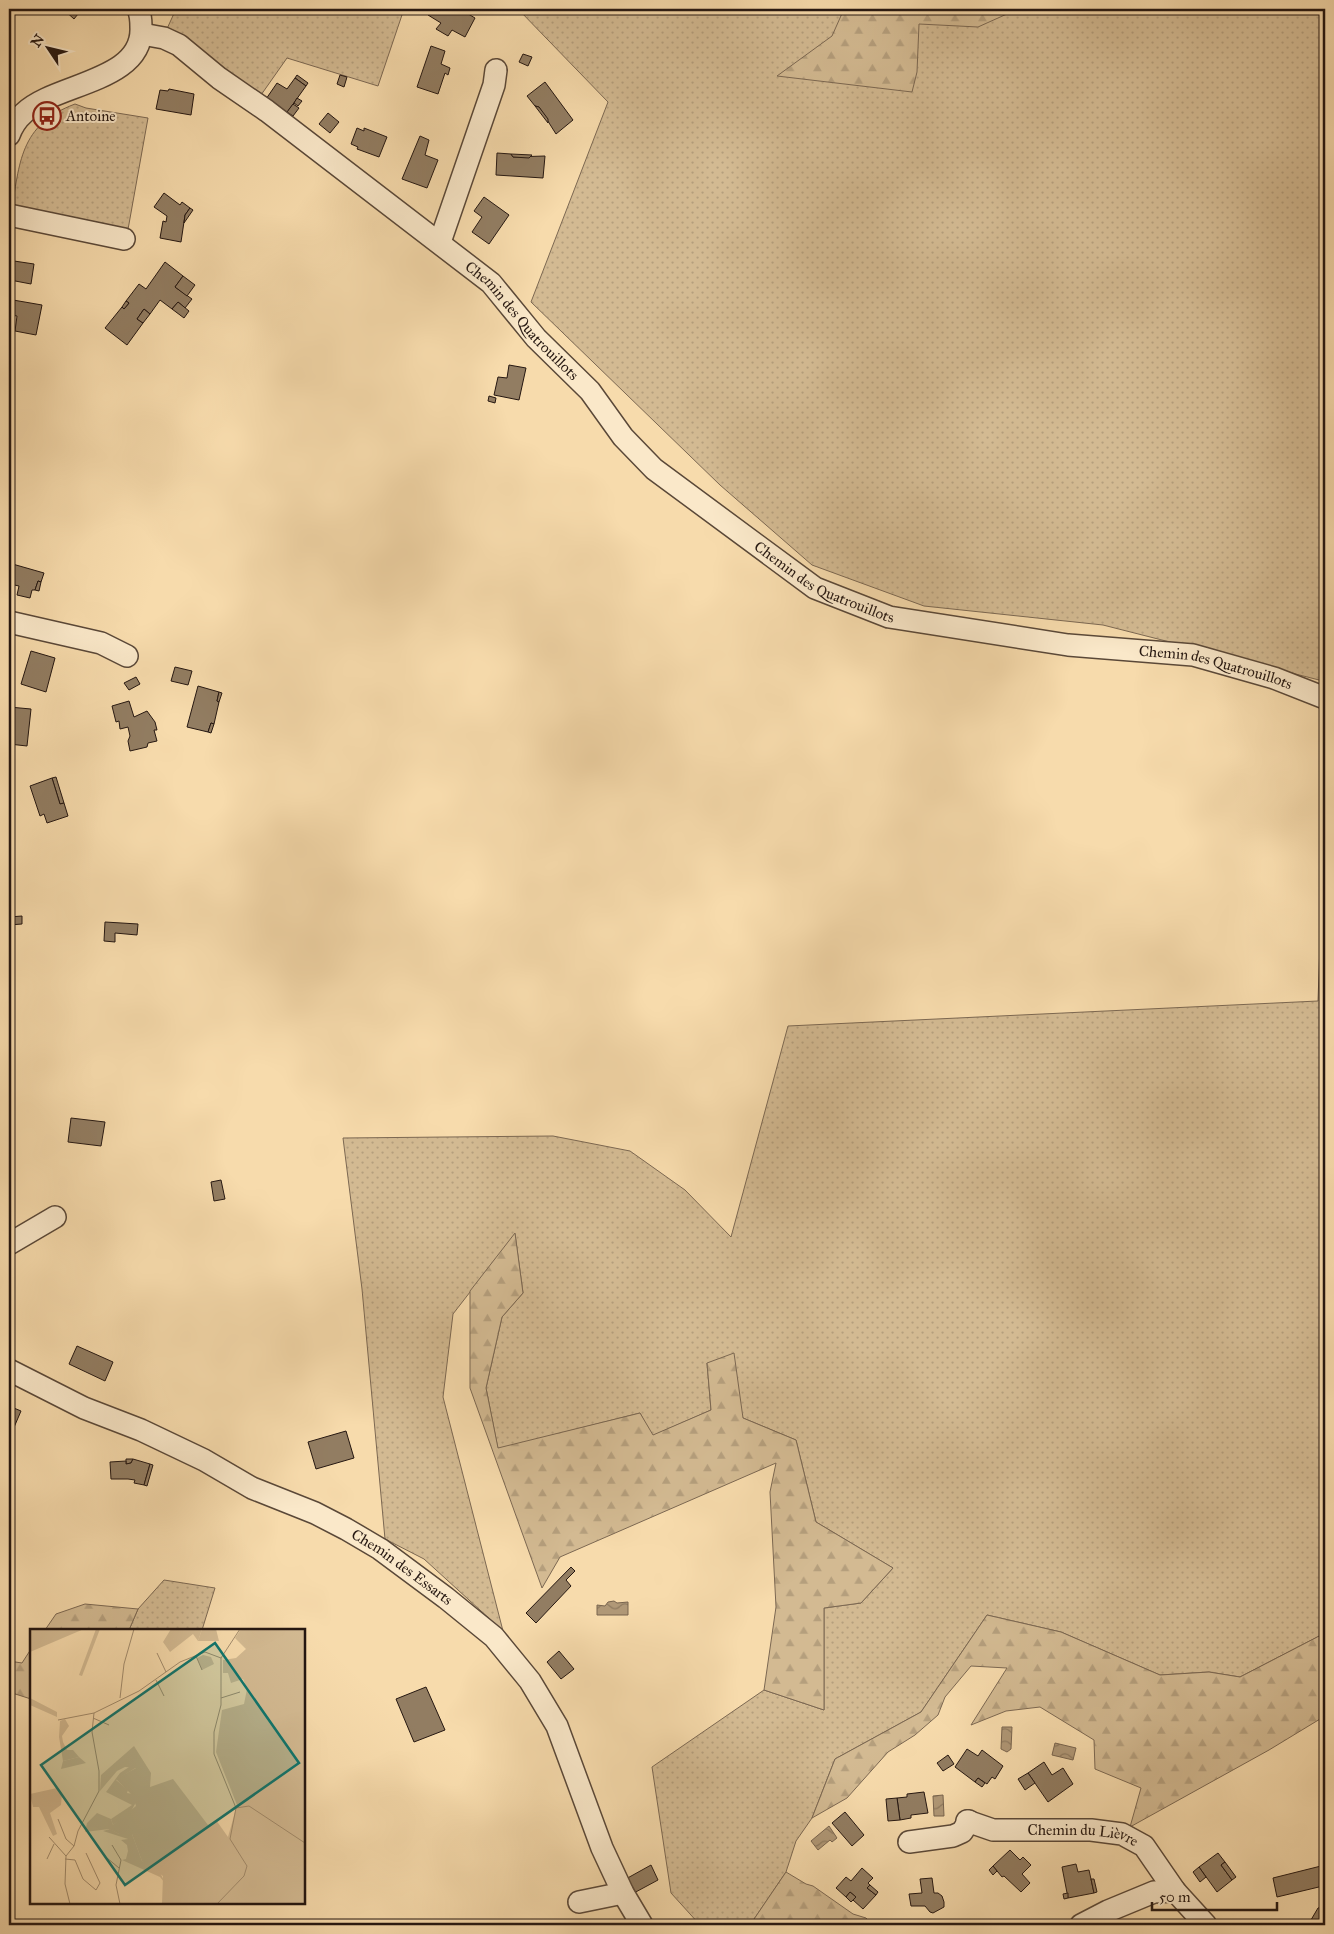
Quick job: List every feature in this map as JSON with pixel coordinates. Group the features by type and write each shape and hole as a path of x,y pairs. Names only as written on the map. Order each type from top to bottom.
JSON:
{"street":[{"path":"9,135 13,126 34,105 72,87 106,76 123,66 132,56 142,34 141,14 138,9"},
{"name":"Chemin des Quatrouillots","path":"142,34 164,38 179,45 219,78 267,111 491,283 536,338 590,391 623,438 654,469 815,588 889,617 1068,645 1192,654 1274,678 1325,698"},
{"path":"440,242 494,85 496,70"},
{"path":"9,215 124,239"},
{"path":"9,622 101,643 127,656"},
{"path":"9,1244 55,1218"},
{"name":"Chemin des Essarts","path":"9,1370 84,1408 140,1430 204,1460 252,1488 316,1514 346,1529 402,1565 494,1637 530,1681 557,1726 602,1848 623,1893 642,1925"},
{"name":"Chemin du Lièvre","path":"909,1842 953,1836 962,1832 968,1821 993,1830 1091,1830 1122,1834 1144,1846 1175,1890 1206,1925"},
{"path":"1081,1925 1108,1911 1154,1892 1175,1890"},
{"path":"579,1902 623,1893"}],"green space":[{"path":"176,9 404,9 378,86 287,58 261,95 166,31"},
{"path":"518,9 1325,9 1325,684 1323,681 1103,625 924,606 812,565 720,485 531,302 608,102"},
{"path":"844,9 1018,9 978,27 919,24 917,72 912,92 777,76 832,36"},
{"path":"75,104 86,108 148,118 127,235 11,213 20,162 25,148 43,123"},
{"path":"1321,916 1325,916 1325,1633 1240,1677 1209,1672 1160,1675 1061,1632 987,1615 921,1712 835,1759 812,1818 796,1841 786,1872 750,1925 700,1925 671,1893 652,1767 764,1690 824,1710 824,1608 861,1603 893,1568 816,1522 796,1440 743,1418 707,1363 711,1410 652,1436 640,1413 498,1449 486,1388 502,1317 523,1293 515,1234 453,1314 443,1397 503,1631 424,1559 385,1539 362,1289 343,1138 553,1136 630,1151 685,1190 731,1237 788,1026 1318,1001"},
{"path":"515,1233 523,1293 502,1317 486,1388 498,1448 640,1413 653,1435 711,1410 707,1363 734,1353 743,1418 796,1440 816,1522 893,1568 861,1603 824,1608 824,1710 764,1690 776,1607 770,1492 776,1463 560,1557 542,1588 470,1388 470,1291"},
{"path":"164,1580 215,1588 202,1629 129,1629 138,1609"},
{"path":"85,1604 138,1609 129,1629 46,1629 56,1614"},
{"path":"987,1615 1061,1632 1160,1675 1209,1672 1240,1677 1325,1633 1325,1716 1269,1750 1130,1827 1141,1788 1095,1769 1094,1740 1040,1707 1006,1711 971,1725 1007,1668 971,1666 945,1697 938,1715 915,1735 888,1752 847,1798 812,1818 835,1759 921,1712"},
{"path":"30,1651 30,1699 9,1692 9,1661 22,1663"},
{"path":"786,1872 813,1886 853,1914 866,1918 873,1925 816,1925 806,1920 783,1925 750,1925"}],"water":[{"path":"614,1601 617,1603 628,1602 628,1615 597,1615 597,1605 605,1606 608,1602"},
{"path":"1002,1727 1012,1727 1011,1749 1007,1752 1001,1749"},
{"path":"1055,1743 1076,1748 1073,1760 1052,1755"},
{"path":"943,1795 944,1816 934,1816 933,1796"},
{"path":"829,1826 837,1838 832,1842 830,1840 818,1850 811,1841"}],"building":[{"path":"63,9 82,9 74,19"},
{"path":"432,9 460,9 475,18 465,37 452,30 448,36 436,29 441,23 428,15"},
{"path":"431,46 445,51 441,64 450,68 448,75 445,73 438,94 417,87"},
{"path":"523,54 532,57 528,66 519,62"},
{"path":"297,75 308,83 306,86 295,78"},
{"path":"340,75 347,77 344,87 337,84"},
{"path":"295,78 306,86 286,114 266,99 277,83 287,89"},
{"path":"545,82 573,120 556,134 539,107 535,106 527,96"},
{"path":"169,89 194,94 191,115 156,109 160,90 168,91"},
{"path":"297,98 302,101 298,106 294,103"},
{"path":"293,104 299,108 293,116 287,112"},
{"path":"535,106 539,107 548,119 548,123"},
{"path":"328,113 339,122 330,133 319,124"},
{"path":"357,128 364,131 364,128 387,137 379,157 357,149 358,147 351,144"},
{"path":"420,136 429,140 425,155 438,160 427,188 402,179"},
{"path":"497,153 511,154 513,157 545,156 543,178 496,175"},
{"path":"511,154 532,155 529,158 513,157"},
{"path":"164,193 180,205 182,202 190,208 185,215 181,242 160,238 163,221 166,222 167,216 154,207"},
{"path":"484,197 509,215 489,244 472,232 482,217 474,211"},
{"path":"190,208 193,210 184,223 185,215"},
{"path":"14,261 34,264 31,284 10,280"},
{"path":"165,262 183,276 175,287 192,299 185,308 178,302 172,309 160,300 150,314 144,309 137,319 143,323 127,345 105,328 122,307 124,309 129,303 126,301 139,284 146,289"},
{"path":"183,276 195,285 187,296 175,287"},
{"path":"13,300 42,305 36,335 15,331 17,316 11,315"},
{"path":"126,301 129,303 124,309 122,307"},
{"path":"178,302 189,311 184,318 172,309"},
{"path":"144,309 150,314 143,323 137,319"},
{"path":"509,365 526,368 519,400 494,395 498,377 507,378"},
{"path":"489,396 496,398 495,403 488,401"},
{"path":"9,563 44,573 41,582 38,581 35,590 32,590 30,598 17,595 19,586 10,584 9,589"},
{"path":"38,581 41,582 39,591 35,590"},
{"path":"31,651 55,658 46,692 21,684"},
{"path":"175,667 192,671 188,685 171,681"},
{"path":"136,677 140,684 129,690 124,683"},
{"path":"198,686 219,692 217,701 219,702 214,724 211,723 208,732 187,727"},
{"path":"219,692 222,693 219,702 217,701"},
{"path":"129,701 134,717 147,711 155,722 157,730 154,730 157,741 148,743 147,747 130,751 128,727 120,729 119,721 116,722 112,706"},
{"path":"9,707 31,709 27,746 9,744"},
{"path":"211,723 214,724 211,733 208,732"},
{"path":"56,777 64,803 60,804 52,778"},
{"path":"52,778 60,804 64,803 68,816 47,823 44,814 40,816 30,786"},
{"path":"22,916 22,924 9,925 9,917"},
{"path":"105,922 138,924 137,935 115,933 115,942 104,941"},
{"path":"71,1118 105,1122 101,1146 68,1142"},
{"path":"221,1180 225,1199 214,1201 211,1182"},
{"path":"9,1304 14,1313 9,1316"},
{"path":"77,1346 113,1362 105,1381 69,1364"},
{"path":"9,1406 21,1411 9,1439"},
{"path":"346,1431 354,1458 316,1469 308,1442"},
{"path":"126,1459 133,1459 131,1463 126,1464"},
{"path":"133,1459 150,1464 144,1485 134,1483 135,1480 111,1479 110,1462 126,1461 126,1464 131,1463"},
{"path":"150,1464 153,1465 147,1486 144,1485"},
{"path":"571,1567 575,1571 566,1580 571,1586 536,1623 526,1613"},
{"path":"559,1651 574,1669 561,1679 547,1662"},
{"path":"426,1687 445,1730 414,1742 396,1699"},
{"path":"967,1749 978,1756 982,1750 1003,1766 995,1779 992,1777 987,1784 978,1778 975,1782 955,1767"},
{"path":"948,1755 954,1764 943,1771 937,1763"},
{"path":"1044,1762 1052,1775 1063,1768 1073,1784 1048,1802 1028,1773"},
{"path":"1028,1773 1035,1783 1025,1790 1018,1779"},
{"path":"978,1778 985,1783 982,1787 975,1782"},
{"path":"924,1792 928,1813 911,1815 911,1818 900,1820 897,1798 907,1797 907,1794"},
{"path":"897,1798 900,1820 888,1821 886,1799"},
{"path":"845,1812 864,1835 852,1846 832,1823"},
{"path":"1010,1850 1020,1860 1023,1857 1031,1865 1022,1874 1030,1883 1021,1892 1004,1876 1002,1877 993,1866"},
{"path":"1218,1853 1225,1862 1221,1865 1232,1880 1217,1892 1199,1867"},
{"path":"1225,1862 1236,1877 1232,1880 1221,1865"},
{"path":"1076,1864 1078,1872 1089,1870 1094,1893 1068,1898 1062,1867"},
{"path":"651,1865 658,1880 632,1894 624,1880"},
{"path":"1325,1865 1325,1897 1323,1886 1277,1897 1273,1878"},
{"path":"993,1866 997,1871 993,1875 989,1870"},
{"path":"1199,1867 1206,1877 1200,1882 1193,1872"},
{"path":"862,1868 873,1878 868,1883 870,1885 867,1888 876,1895 863,1909 853,1900 856,1897 850,1892 846,1897 836,1888 846,1877 851,1881"},
{"path":"932,1878 934,1893 942,1896 944,1902 944,1907 933,1913 925,1906 911,1906 909,1894 922,1893 920,1879"},
{"path":"1091,1879 1094,1879 1097,1892 1094,1893"},
{"path":"870,1885 878,1892 876,1895 867,1888"},
{"path":"850,1892 856,1897 851,1902 846,1897"},
{"path":"1068,1893 1068,1898 1064,1899 1063,1894"},
{"path":"1325,1906 1325,1925 1308,1925 1318,1908"}],"place":[{"name":"Antoine","path":"47,116"}]}
